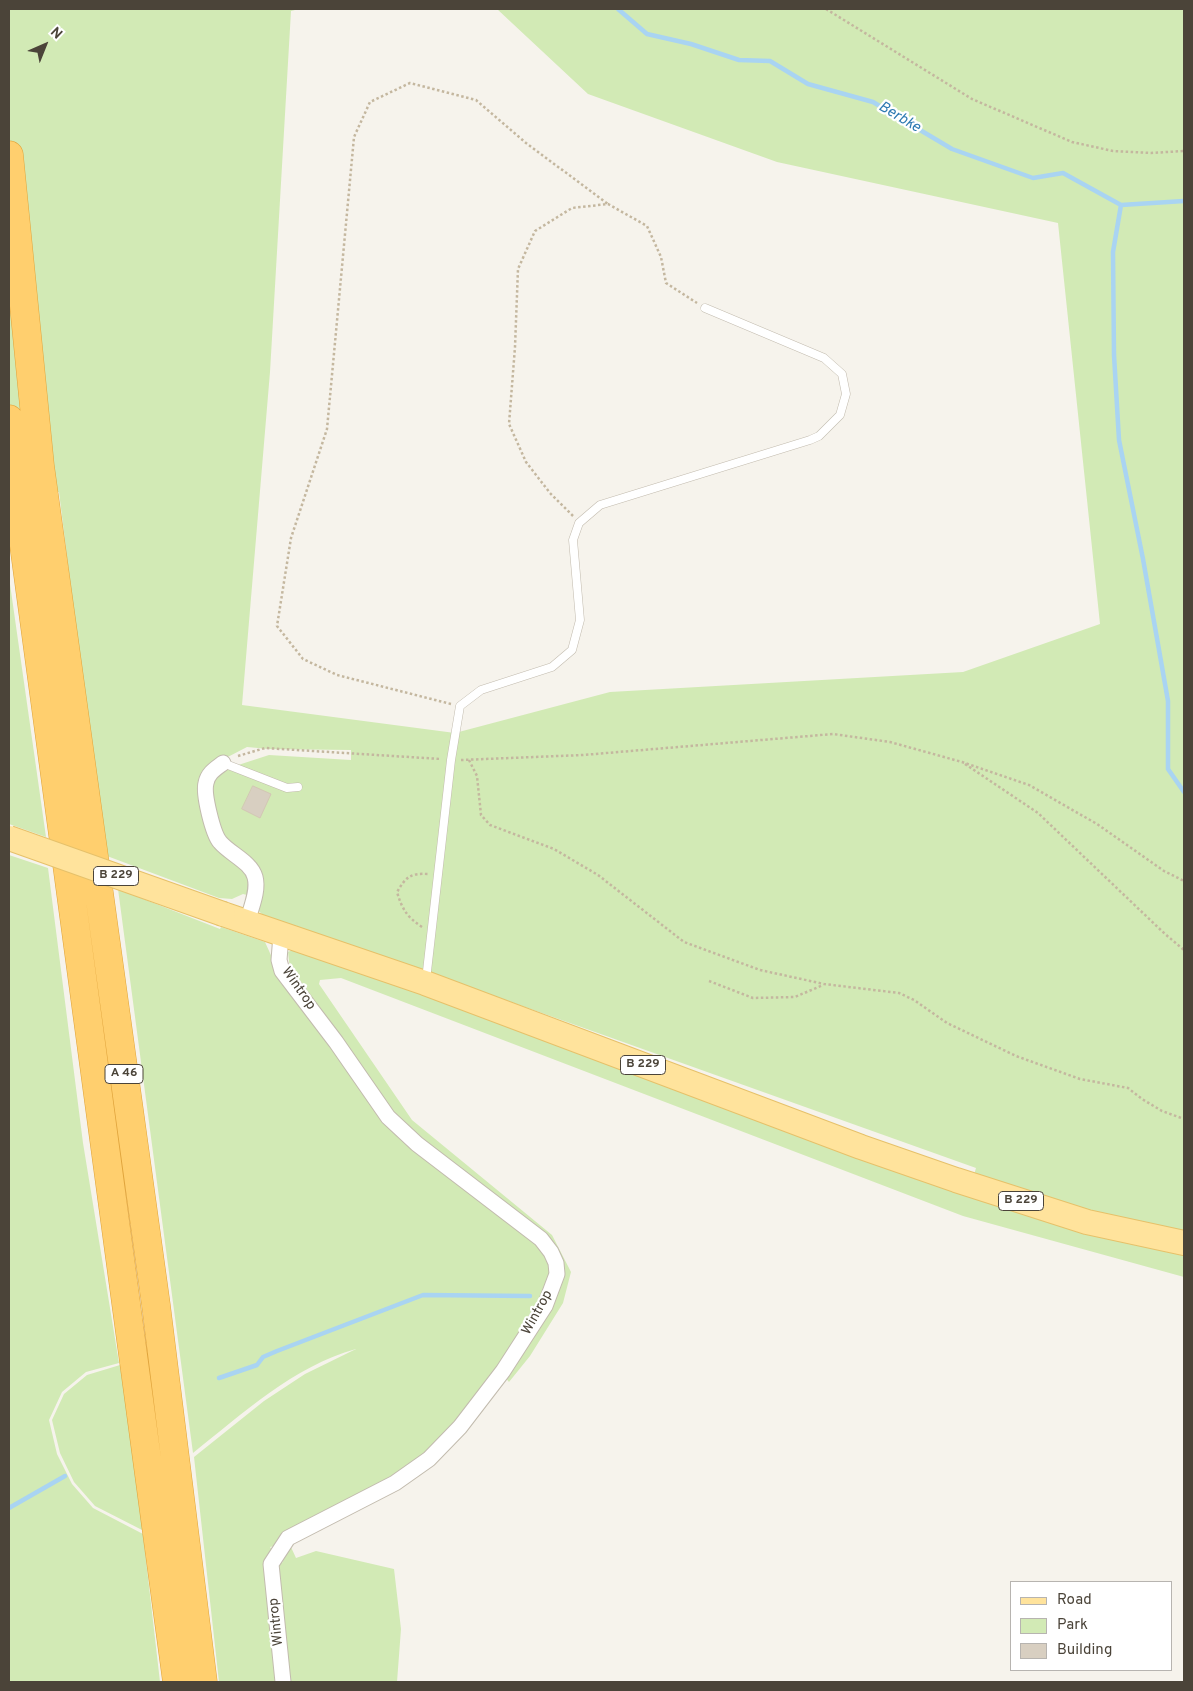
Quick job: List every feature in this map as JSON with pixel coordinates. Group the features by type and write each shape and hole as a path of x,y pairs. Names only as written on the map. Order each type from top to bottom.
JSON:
{"highway":[{"name":"A 46","path":"9,155 27,468 177,1682"},
{"name":"A 46","path":"9,419 27,468 155,1295 203,1682"}],"main road":[{"name":"B 229","path":"9,838 281,935 425,983 861,1147 1054,1212 1121,1230 1184,1243"}],"street":[{"path":"223,763 209,775 205,785 206,795 217,838 247,865 256,879 247,923"},
{"name":"Wintrop","path":"281,935 280,960 282,971 336,1042 388,1117 417,1144 541,1239 551,1252 556,1263 557,1274 545,1306 503,1371 460,1426 430,1459 395,1483 288,1538 271,1564 283,1682"}],"lane":[{"path":"425,983 451,760 460,706 481,690 552,667 572,650 580,620 573,540 579,523 600,505 810,440 819,436 840,415 846,394 842,374 824,358 705,308"},
{"path":"223,763 287,788 298,787"}],"path":[{"path":"826,9 972,99 1072,142 1113,151 1151,153 1184,151"},
{"path":"460,706 337,674 303,659 277,626 291,538 328,429 354,137 370,102 410,83 476,100 526,143 608,204 647,226 661,256 666,283 705,308"},
{"path":"579,523 550,494 526,462 509,424 515,347 518,269 535,231 572,208 608,204"},
{"path":"1184,881 1164,871 1097,824 1029,785 962,762 890,742 833,734 583,755 469,760 477,776 481,815 490,825 554,849 598,875 684,942 760,970 824,984 899,993 914,1000 947,1023 1016,1056 1080,1079 1128,1088 1162,1111 1184,1118"},
{"path":"223,763 251,751 265,748 441,759"},
{"path":"962,762 1038,813 1184,950"},
{"path":"431,932 414,922 403,909 397,892 404,880 416,873 438,875"},
{"path":"709,981 753,998 795,997 824,984"}],"green space":[{"path":"9,9 299,9 291,11 270,372 242,705 455,733 610,692 963,672 1100,624 1058,223 777,162 588,94 497,9 1184,9 1184,1277 963,1216 341,978 320,980 319,984 412,1120 552,1235 571,1272 563,1303 530,1356 509,1382 504,1376 533,1329 528,1325 494,1378 431,1451 395,1479 313,1520 286,1535 279,1545 270,1547 282,1563 290,1545 296,1558 316,1551 394,1569 401,1629 397,1682 219,1682 194,1457 264,1401 305,1374 356,1349 311,1367 290,1379 250,1407 193,1453 118,889 220,929 221,927 265,942 274,962 288,981 295,977 290,970 288,952 294,949 492,1020 792,1132 969,1192 976,1168 441,977 267,920 259,911 262,889 256,872 249,862 219,832 210,795 214,778 226,769 269,755 351,760 351,750 247,747 220,761 207,773 199,796 211,835 218,847 249,876 251,888 247,895 243,894 232,899 219,898 107,856 87,720 59,492 9,494"},
{"path":"9,577 46,837 9,824"},
{"path":"9,855 48,868 83,1143 119,1363 86,1372 62,1392 49,1420 57,1454 72,1484 93,1508 143,1534 160,1682 9,1682"},
{"path":"120,1365 146,1532 95,1506 74,1482 60,1453 52,1420 64,1394 87,1375"}],"building":[{"path":"253,786 271,794 260,818 242,809"}],"waterway":[{"name":"Berbke","path":"618,9 647,34 691,44 739,60 770,61 808,84 873,102 952,149 1033,178 1063,173 1121,205 1184,201"},
{"path":"1121,205 1113,252 1114,355 1119,440 1143,559 1168,701 1168,769 1184,792"},
{"path":"219,1378 257,1365 263,1357 277,1351 423,1295 530,1296"},
{"path":"9,1508 65,1476"}]}
